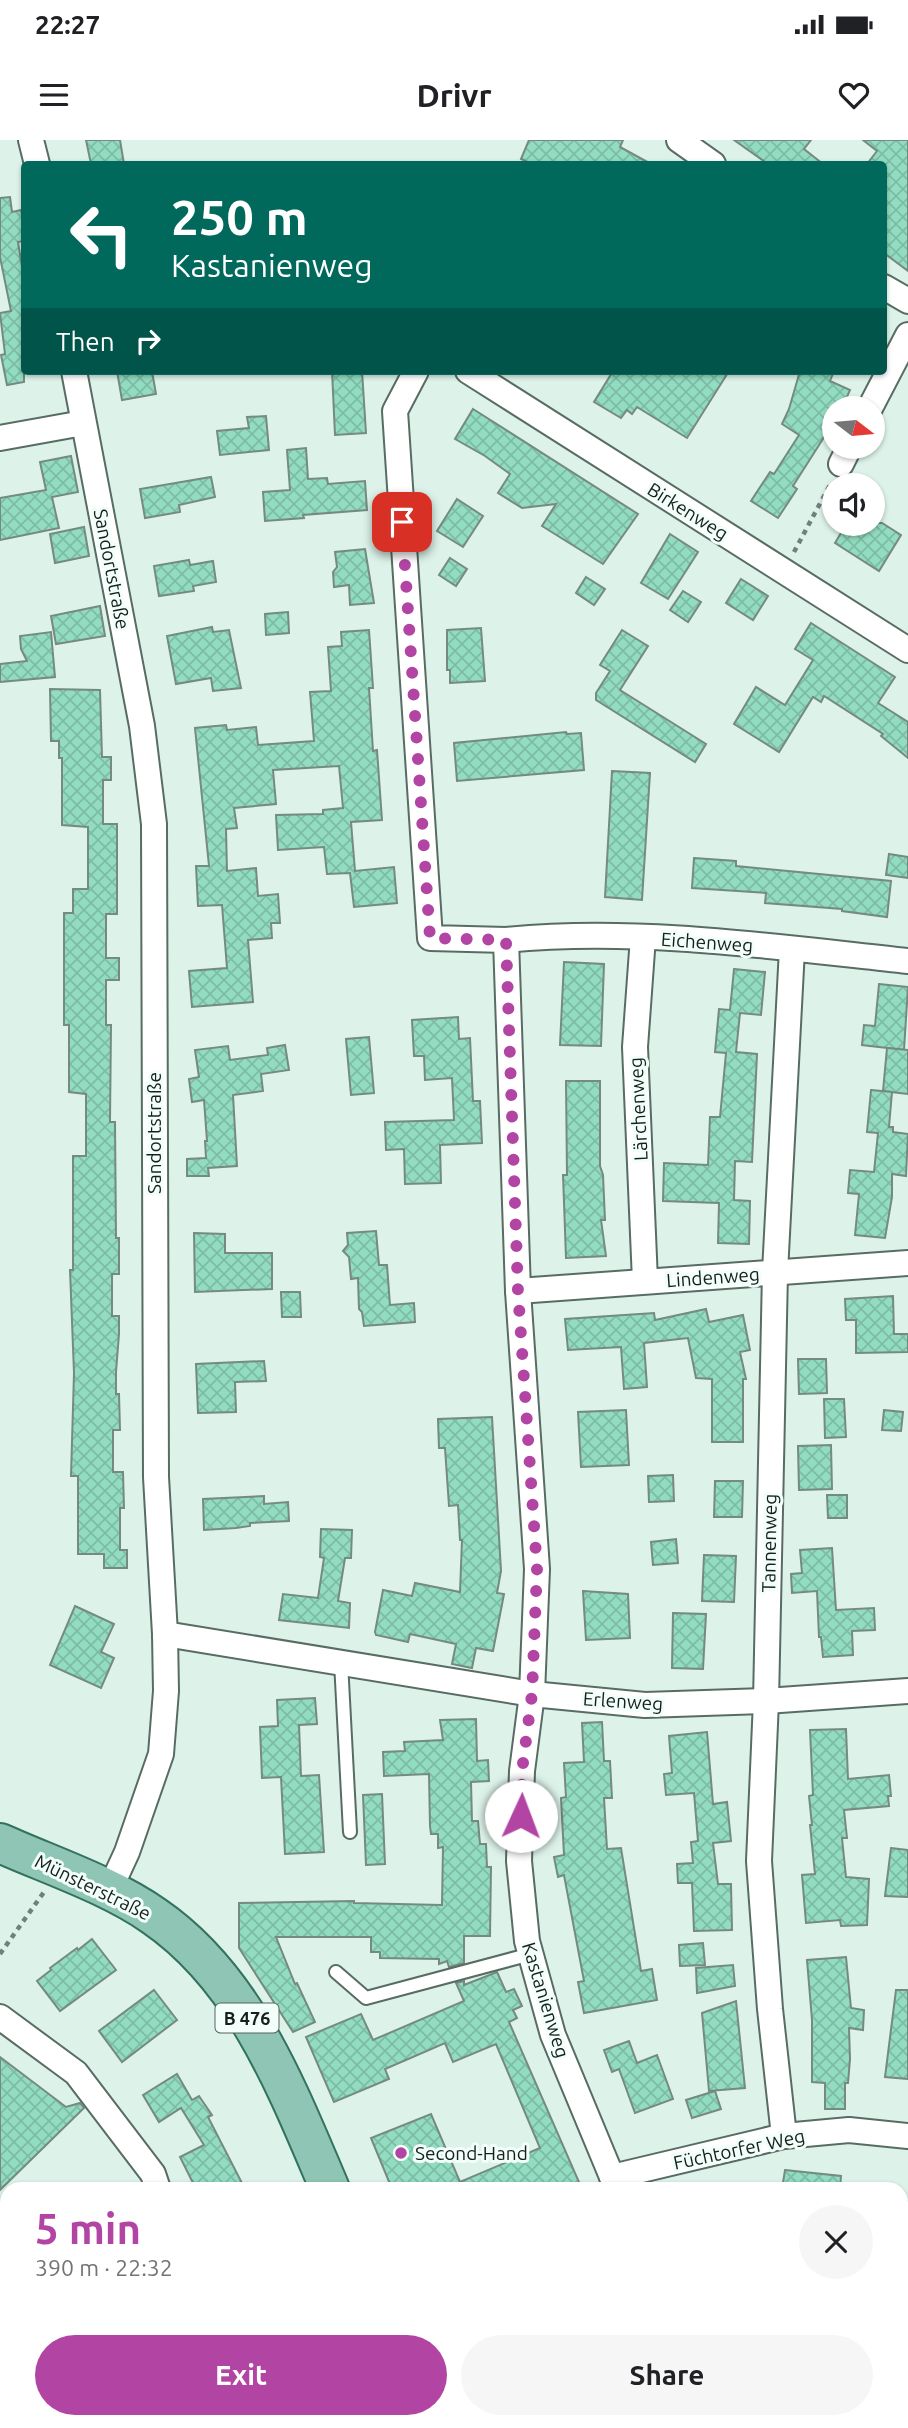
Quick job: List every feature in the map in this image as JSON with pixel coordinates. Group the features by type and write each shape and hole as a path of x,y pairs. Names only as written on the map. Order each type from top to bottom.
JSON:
{"main road":[{"name":"Münsterstraße","path":"0,1843 109,1891 142,1908 177,1933 219,1978 260,2038 279,2073 327,2182"}],"street":[{"path":"32,140 36,161"},
{"path":"678,140 709,161"},
{"path":"887,289 908,301"},
{"path":"876,396 908,335"},
{"name":"Sandortstraße","path":"75,375 142,726 154,824 156,1477 166,1691 161,1754 132,1840 109,1891"},
{"path":"414,375 394,411 430,938 506,940"},
{"name":"Birkenweg","path":"474,375 908,650"},
{"path":"0,438 83,423"},
{"name":"Eichenweg","path":"506,940 554,935 643,937 908,961"},
{"name":"Lärchenweg","path":"643,937 635,1047 645,1281"},
{"name":"Kastanienweg","path":"506,940 518,1292 537,1569 532,1694 522,1771 519,1861 527,1941 553,2035 615,2182"},
{"name":"Tannenweg","path":"784,2136 770,2009 759,1861 766,1701 775,1272 792,949"},
{"name":"Lindenweg","path":"518,1292 908,1263"},
{"name":"Erlenweg","path":"165,1634 532,1694 645,1706 908,1691"},
{"path":"0,2017 76,2073 153,2175 156,2182"},
{"name":"Füchtorfer Weg","path":"619,2182 784,2136 849,2130 908,2136"}],"lane":[{"path":"341,1662 350,1832"},
{"path":"336,1972 366,1998 531,1954"}],"path":[{"path":"783,572 844,459"},
{"path":"0,1954 45,1889"}],"building":[{"path":"86,140 120,140 124,161 90,161"},
{"path":"529,140 623,140 620,147 646,161 525,161 521,159"},
{"path":"734,140 811,140 804,149 819,161 764,161"},
{"path":"863,140 908,140 908,271 887,255 887,161 869,161 877,151"},
{"path":"10,197 12,212 21,210 21,242 18,242 21,260 21,375 24,375 24,382 7,385 1,355 5,354 0,313 11,311 0,257 0,198"},
{"path":"118,375 153,375 156,394 122,400"},
{"path":"332,375 362,375 366,433 335,435"},
{"path":"611,375 726,375 687,438 637,407 632,414 627,410 621,418 594,402"},
{"path":"799,375 832,375 830,381 850,390 847,396 822,396 822,440 793,486 797,489 778,518 751,501 770,472 774,474 799,435 782,424"},
{"path":"473,409 638,514 603,564 542,526 556,504 522,508 498,493 510,474 455,439"},
{"path":"266,416 269,450 220,455 217,431 249,428 247,417"},
{"path":"306,448 308,479 327,478 328,484 365,481 367,510 265,521 263,492 290,490 287,450"},
{"path":"71,456 78,492 52,497 59,528 0,540 0,498 46,490 40,462"},
{"path":"211,477 215,497 179,505 180,512 145,518 140,489"},
{"path":"457,499 483,516 463,547 437,531"},
{"path":"885,525 901,535 879,571 835,543 839,536 885,536"},
{"path":"84,527 89,556 55,563 50,534"},
{"path":"670,534 698,552 668,599 641,583"},
{"path":"365,549 374,603 350,605 349,585 334,587 333,572 337,567 335,552"},
{"path":"450,558 467,569 456,586 439,575"},
{"path":"189,560 190,565 213,561 216,582 193,586 194,591 159,596 154,566"},
{"path":"586,577 605,589 594,605 576,593"},
{"path":"741,579 768,596 753,620 726,603"},
{"path":"683,591 701,602 688,622 670,610"},
{"path":"100,606 105,636 56,644 51,616"},
{"path":"288,612 289,633 266,635 265,614"},
{"path":"811,623 895,677 878,703 908,722 908,758 881,736 883,734 824,696 821,702 813,697 779,752 734,724 756,687 785,705 813,660 795,649"},
{"path":"212,627 213,632 229,630 241,688 213,691 211,678 176,684 167,636"},
{"path":"481,628 485,681 450,683 450,670 447,670 447,630"},
{"path":"369,630 373,751 377,750 382,820 351,822 355,871 394,867 397,903 354,907 350,873 327,874 324,847 278,850 276,815 323,814 323,810 343,808 339,766 273,770 276,804 234,808 237,828 226,829 227,871 256,868 258,896 278,894 280,923 271,923 272,938 248,940 253,1002 192,1007 189,971 227,968 222,905 198,906 196,866 209,866 195,728 226,725 227,730 256,727 258,745 314,741 310,692 331,691 328,647 342,646 341,632"},
{"path":"622,630 648,646 620,690 706,744 695,762 596,700 596,693 610,671 600,665"},
{"path":"51,632 55,677 0,682 0,664 27,661 21,649 20,636"},
{"path":"50,689 100,690 102,757 111,757 111,780 103,780 103,824 117,824 117,914 106,914 106,958 119,958 119,980 106,980 106,1025 111,1025 110,1122 115,1122 116,1238 119,1238 119,1274 112,1274 112,1316 119,1316 116,1394 119,1394 120,1430 113,1430 113,1472 123,1472 124,1508 120,1508 120,1550 127,1550 127,1568 104,1568 104,1554 78,1554 78,1476 71,1476 74,1373 70,1270 73,1270 73,1156 86,1156 86,1094 69,1092 69,1025 64,1025 64,913 73,913 73,889 88,889 88,827 62,825 62,758 59,758 59,741 51,741"},
{"path":"566,732 581,733 584,770 457,781 454,743"},
{"path":"612,771 650,773 642,900 605,897"},
{"path":"889,854 908,857 908,878 886,875"},
{"path":"694,858 736,861 736,866 891,881 887,917 842,909 765,903 766,893 692,888"},
{"path":"564,962 604,964 601,1046 560,1045"},
{"path":"734,969 765,972 761,1015 740,1013 736,1052 757,1054 752,1162 735,1161 734,1200 750,1201 749,1244 718,1243 719,1203 663,1201 664,1163 708,1165 710,1117 720,1117 726,1053 715,1052 719,1009 730,1010"},
{"path":"879,984 908,987 904,1050 862,1045 864,1025 875,1026"},
{"path":"458,1017 459,1039 470,1038 473,1101 480,1101 482,1143 440,1145 441,1183 405,1184 404,1149 386,1150 385,1122 454,1120 452,1078 425,1080 424,1056 414,1056 412,1020"},
{"path":"369,1037 374,1093 351,1095 346,1039"},
{"path":"285,1045 289,1070 261,1074 263,1091 233,1095 237,1166 208,1168 209,1176 187,1176 187,1159 206,1158 204,1100 192,1102 189,1079 199,1077 195,1050 228,1046 230,1060 268,1055 267,1048"},
{"path":"887,1048 908,1050 908,1094 883,1091"},
{"path":"566,1081 600,1081 600,1166 603,1175 605,1220 601,1220 606,1256 566,1258 563,1175 567,1175"},
{"path":"871,1090 892,1092 889,1127 893,1127 893,1132 908,1134 906,1176 892,1174 892,1197 885,1238 855,1235 859,1194 848,1193 850,1170 874,1172 878,1133 867,1132"},
{"path":"376,1231 379,1265 387,1265 390,1305 414,1303 415,1322 364,1326 359,1309 358,1278 351,1279 349,1257 343,1251 348,1245 347,1233"},
{"path":"194,1233 225,1234 225,1253 272,1253 272,1289 195,1292"},
{"path":"281,1292 300,1292 301,1317 282,1317"},
{"path":"893,1296 894,1334 908,1334 908,1352 856,1353 856,1320 846,1320 845,1299"},
{"path":"706,1309 709,1322 743,1315 750,1350 740,1352 746,1379 743,1379 743,1442 712,1442 712,1379 696,1378 688,1338 644,1343 647,1387 624,1389 621,1347 568,1350 565,1319 654,1313 655,1320"},
{"path":"798,1359 826,1359 827,1393 799,1394"},
{"path":"264,1361 266,1381 235,1382 236,1412 198,1413 196,1364"},
{"path":"824,1399 844,1399 846,1437 825,1438"},
{"path":"626,1410 629,1465 581,1467 578,1412"},
{"path":"884,1410 903,1412 901,1431 882,1430"},
{"path":"492,1417 501,1571 497,1593 504,1594 493,1651 476,1648 472,1668 452,1664 456,1644 410,1634 408,1642 376,1635 375,1632 383,1590 412,1596 415,1583 460,1592 462,1540 458,1505 449,1506 445,1448 439,1448 438,1419"},
{"path":"831,1445 832,1489 799,1490 798,1446"},
{"path":"673,1475 674,1501 649,1502 648,1476"},
{"path":"715,1481 743,1481 742,1517 714,1517"},
{"path":"827,1495 847,1495 847,1518 828,1518"},
{"path":"264,1496 264,1504 288,1502 289,1521 250,1523 250,1526 204,1530 203,1499"},
{"path":"321,1529 352,1530 351,1558 345,1558 338,1601 350,1603 349,1628 279,1620 283,1594 318,1598 324,1558 320,1557"},
{"path":"676,1539 678,1563 653,1565 651,1542"},
{"path":"832,1548 836,1610 874,1608 875,1630 852,1631 853,1655 823,1657 819,1637 817,1591 792,1593 791,1574 802,1573 800,1550"},
{"path":"704,1555 736,1556 734,1602 702,1601"},
{"path":"583,1591 628,1594 630,1638 586,1640"},
{"path":"75,1606 114,1624 101,1652 114,1658 101,1688 50,1665"},
{"path":"673,1613 706,1614 703,1669 672,1668"},
{"path":"315,1698 317,1724 299,1725 301,1776 319,1775 324,1852 285,1854 281,1777 262,1778 260,1727 278,1726 277,1700"},
{"path":"476,1719 477,1761 488,1760 489,1781 471,1782 472,1821 478,1821 480,1844 486,1844 487,1867 491,1867 490,1936 464,1936 464,1963 449,1967 447,1961 439,1964 439,1959 380,1958 380,1952 371,1952 371,1937 276,1937 295,1984 297,1983 315,2022 293,2032 239,1948 239,1903 354,1901 442,1905 443,1847 438,1848 438,1834 431,1834 429,1774 384,1776 383,1752 405,1751 404,1742 443,1740 440,1720"},
{"path":"602,1722 604,1761 610,1761 612,1798 604,1798 607,1849 621,1848 641,1971 652,1969 657,2000 584,2013 578,1982 584,1981 564,1875 558,1877 554,1857 564,1855 561,1798 566,1797 564,1763 584,1762 582,1723"},
{"path":"846,1729 848,1779 889,1775 889,1806 844,1810 847,1838 842,1838 846,1877 869,1879 867,1925 841,1926 840,1920 806,1923 802,1875 815,1874 810,1825 809,1796 813,1795 810,1730"},
{"path":"707,1732 713,1804 727,1802 731,1841 713,1843 718,1884 731,1884 732,1930 694,1931 692,1883 678,1883 677,1864 693,1863 691,1842 698,1841 694,1793 666,1795 664,1774 672,1773 669,1736"},
{"path":"382,1794 385,1864 366,1865 363,1795"},
{"path":"891,1848 908,1850 908,1897 885,1896"},
{"path":"92,1939 116,1970 60,2011 37,1981 51,1970 50,1968"},
{"path":"703,1943 705,1965 680,1966 679,1945"},
{"path":"846,1957 851,2008 864,2010 863,2030 849,2028 850,2059 848,2083 845,2083 845,2109 825,2109 825,2083 812,2082 812,2020 807,1960"},
{"path":"733,1965 735,1986 697,1993 696,1968"},
{"path":"497,1972 506,1992 514,1989 522,2006 513,2010 517,2018 509,2022 579,2182 460,2182 540,2148 496,2044 453,2062 445,2043 385,2069 389,2079 334,2102 306,2037 361,2014 373,2040 464,2001 456,1983 464,1981 464,1985"},
{"path":"154,1990 177,2020 122,2062 99,2031"},
{"path":"896,1990 908,1990 908,2079 885,2077"},
{"path":"736,2001 745,2088 709,2091 702,2013"},
{"path":"629,2041 637,2063 657,2055 673,2099 635,2113 619,2069 612,2072 604,2050"},
{"path":"0,2057 66,2107 80,2103 84,2108 8,2182 0,2182"},
{"path":"177,2074 192,2100 199,2096 212,2115 208,2117 241,2182 192,2182 180,2157 204,2145 181,2108 159,2122 143,2095"},
{"path":"715,2091 721,2109 692,2118 686,2100"},
{"path":"431,2114 460,2182 389,2182 371,2138"},
{"path":"785,2170 841,2176 841,2182 783,2182"}],"place":[{"name":"Second-Hand","path":"401,2153"}],"route":[{"path":"402,522 430,938 506,940 518,1292 537,1569 532,1694 522,1771 521,1816"}]}
